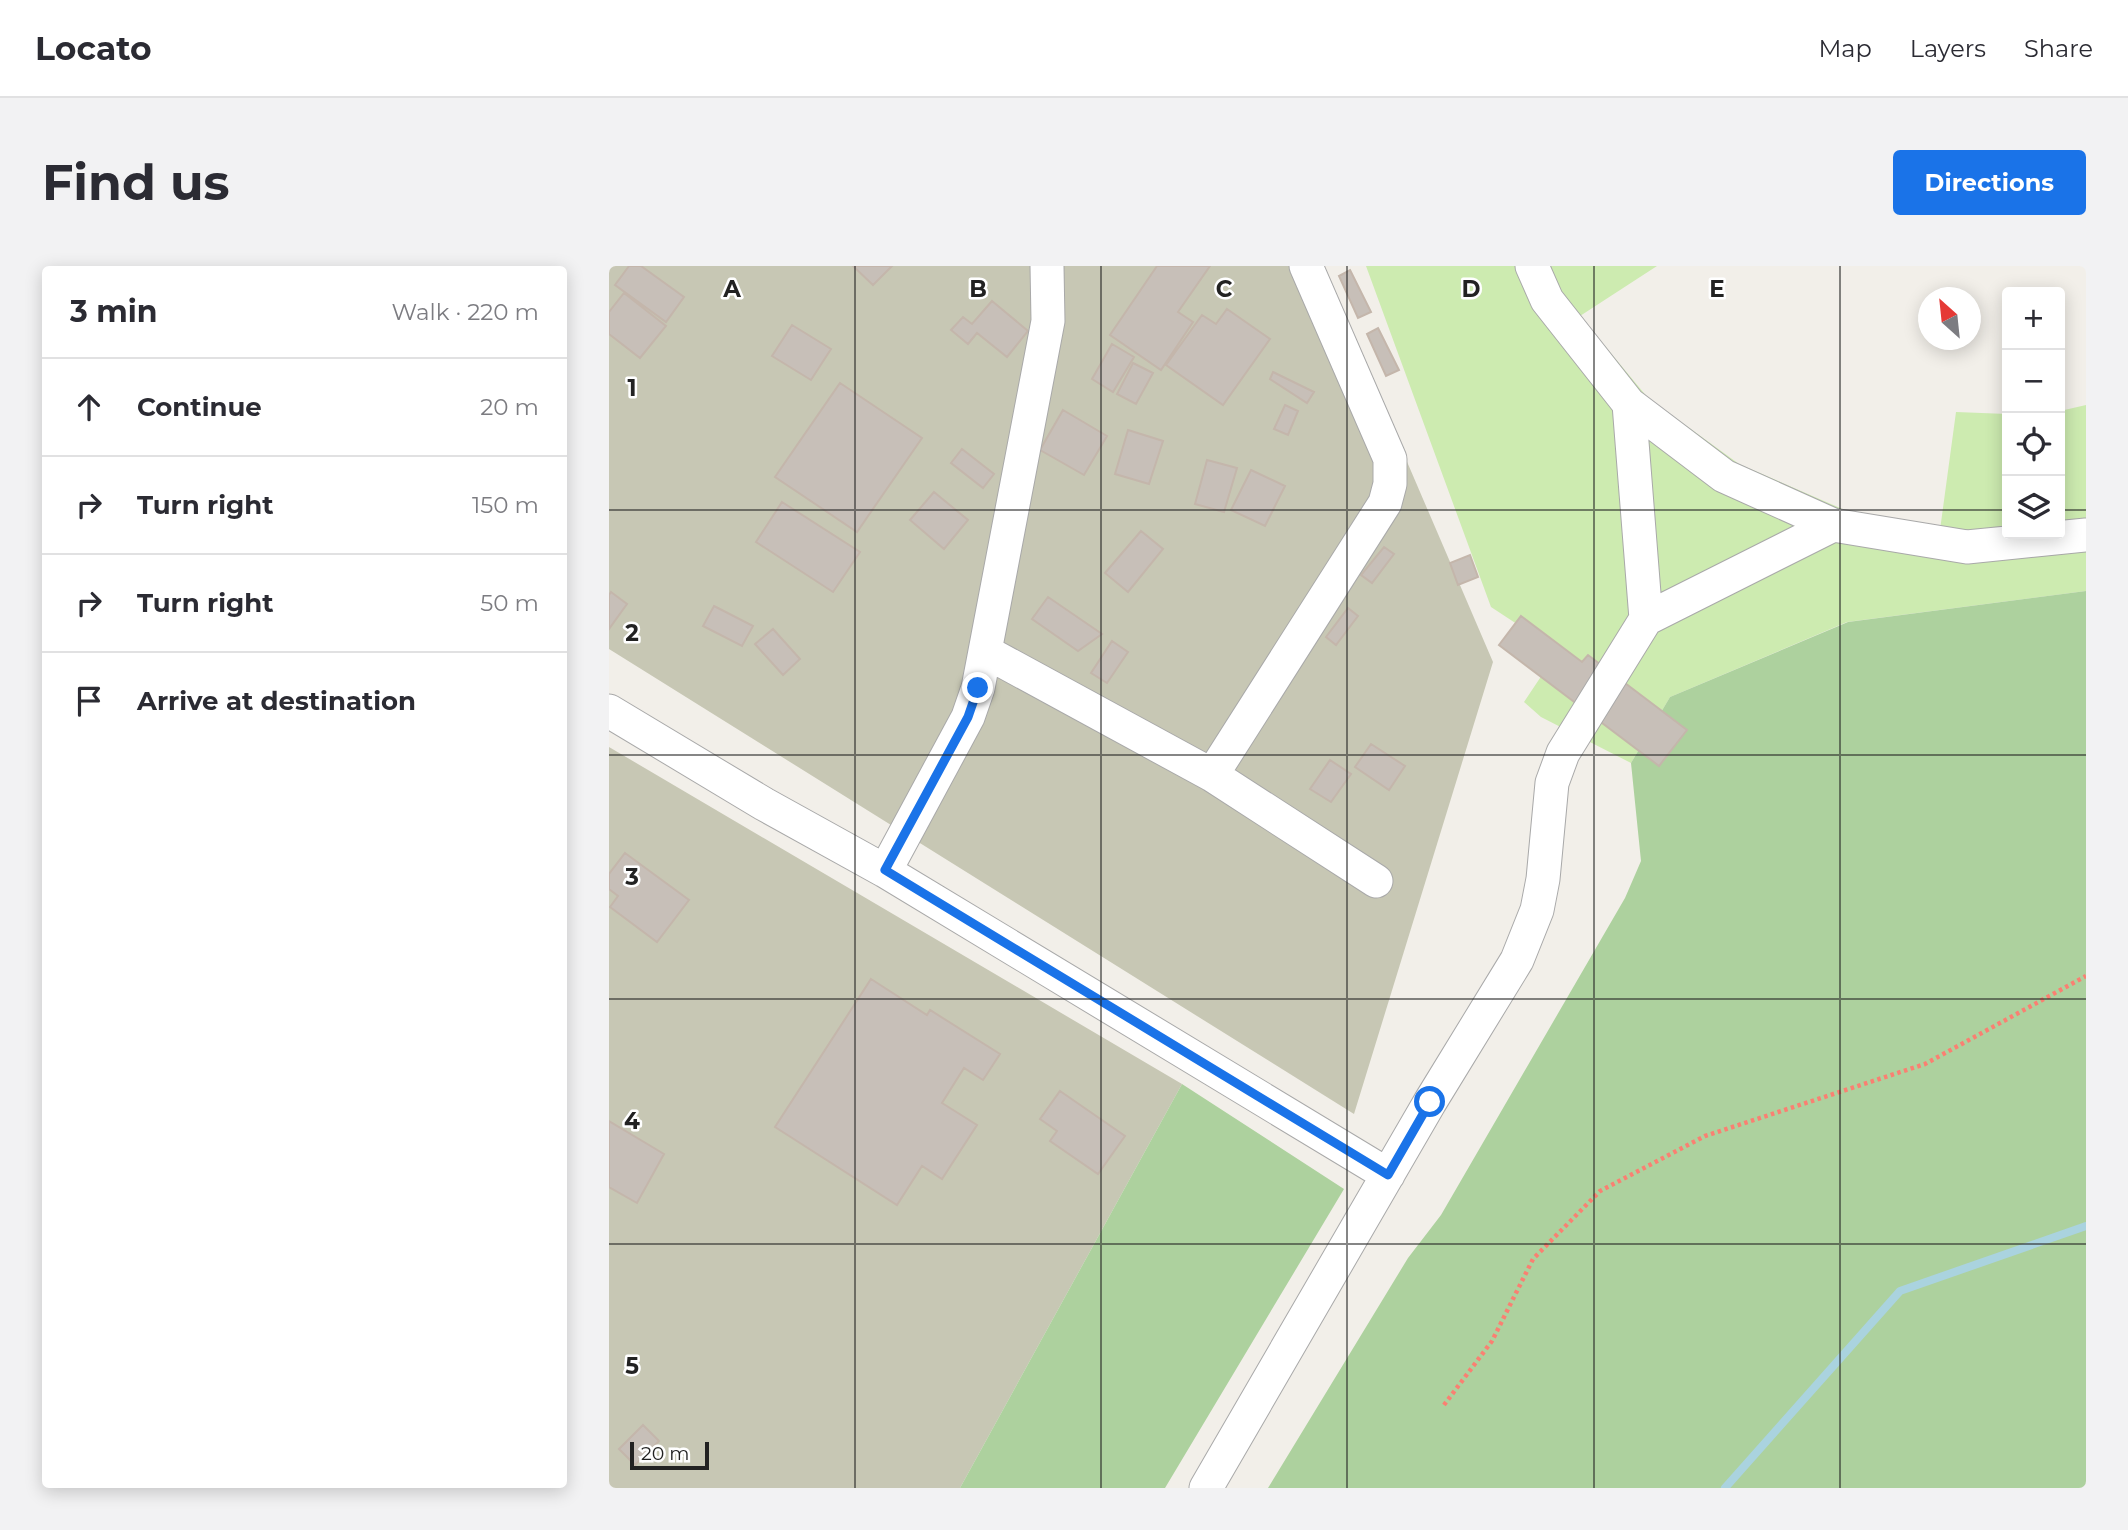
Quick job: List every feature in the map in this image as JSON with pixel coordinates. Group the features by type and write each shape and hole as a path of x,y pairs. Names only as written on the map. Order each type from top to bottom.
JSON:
{"street":[{"path":"885,870 968,717 986,652 1048,321 1047,266"},
{"path":"1212,775 1385,503 1390,484 1390,459 1306,266"},
{"path":"1532,266 1547,300 1629,404 1724,476 1833,525 1967,547 2086,535"},
{"path":"1629,404 1646,619"},
{"path":"1206,1488 1517,960 1537,910 1543,878 1552,783 1563,753 1646,619 1833,525"},
{"path":"986,652 1212,775 1376,881"},
{"path":"609,711 764,804 885,870 1388,1175"}],"path":[{"path":"1444,1405 1492,1340 1533,1259 1600,1191 1705,1136 1924,1064 2086,976"}],"shaded area":[{"path":"609,266 1323,266 1493,662 1354,1114 609,649"},
{"path":"609,747 1182,1084 960,1488 609,1488"}],"green space":[{"path":"1366,266 1657,266 1580,316 1648,398 1739,464 1847,511 1940,530 1956,412 2002,414 2002,539 2065,539 2065,410 2086,405 2086,591 1847,622 1670,697 1631,763 1541,717 1524,702 1558,651 1491,607"},
{"path":"2086,591 2086,1488 1268,1488 1408,1258 1441,1215 1625,898 1641,861 1631,763 1670,697 1848,622"},
{"path":"1182,1084 1344,1189 1165,1488 960,1488"}],"building":[{"path":"629,266 641,266 684,297 666,322 615,285"},
{"path":"853,266 892,266 873,285"},
{"path":"1157,266 1210,266 1178,312 1193,322 1161,370 1110,335"},
{"path":"1350,270 1371,312 1358,318 1339,276"},
{"path":"624,293 666,326 640,358 609,334 609,312"},
{"path":"992,301 1028,331 1007,357 977,333 968,344 951,330 963,317 972,324"},
{"path":"1227,309 1270,339 1223,405 1166,365 1202,315 1216,324"},
{"path":"792,325 831,349 811,380 772,356"},
{"path":"1378,328 1399,370 1386,376 1367,334"},
{"path":"1112,344 1134,357 1113,392 1092,379"},
{"path":"1133,363 1153,373 1136,404 1117,394"},
{"path":"1273,372 1314,392 1307,403 1270,379"},
{"path":"840,383 922,438 857,532 775,477"},
{"path":"1285,405 1298,411 1288,435 1274,429"},
{"path":"1063,410 1107,436 1084,475 1040,450"},
{"path":"1128,430 1163,441 1149,484 1115,474"},
{"path":"962,449 994,474 983,488 951,463"},
{"path":"1207,460 1237,468 1224,512 1195,504"},
{"path":"1251,470 1285,486 1265,526 1231,510"},
{"path":"934,492 968,520 944,549 910,520"},
{"path":"782,502 860,552 833,592 756,542"},
{"path":"1141,531 1163,549 1128,592 1105,573"},
{"path":"1384,547 1394,554 1372,583 1361,575"},
{"path":"1470,555 1478,577 1458,585 1450,563"},
{"path":"611,592 627,604 609,629 609,595"},
{"path":"1048,597 1102,634 1078,651 1032,619"},
{"path":"714,606 753,626 742,646 703,626"},
{"path":"1348,608 1358,616 1336,645 1326,637"},
{"path":"1521,616 1582,662 1588,655 1687,730 1659,766 1499,645"},
{"path":"773,629 800,659 783,675 755,644"},
{"path":"1112,641 1128,652 1107,683 1091,673"},
{"path":"1371,744 1405,766 1389,790 1355,767"},
{"path":"1330,760 1351,774 1331,802 1310,789"},
{"path":"625,853 689,900 657,942 610,907 618,896 609,889 609,874"},
{"path":"871,979 927,1015 930,1010 1000,1054 983,1080 964,1068 942,1103 977,1125 942,1179 922,1166 897,1205 775,1127"},
{"path":"1060,1091 1125,1136 1098,1174 1050,1141 1057,1131 1040,1119"},
{"path":"609,1121 664,1154 637,1203 609,1187"},
{"path":"643,1425 659,1441 635,1465 619,1449"}],"waterway":[{"path":"1725,1488 1900,1291 2086,1226"}],"route":[{"path":"978,688 968,717 885,870 1388,1175 1430,1102"}]}
